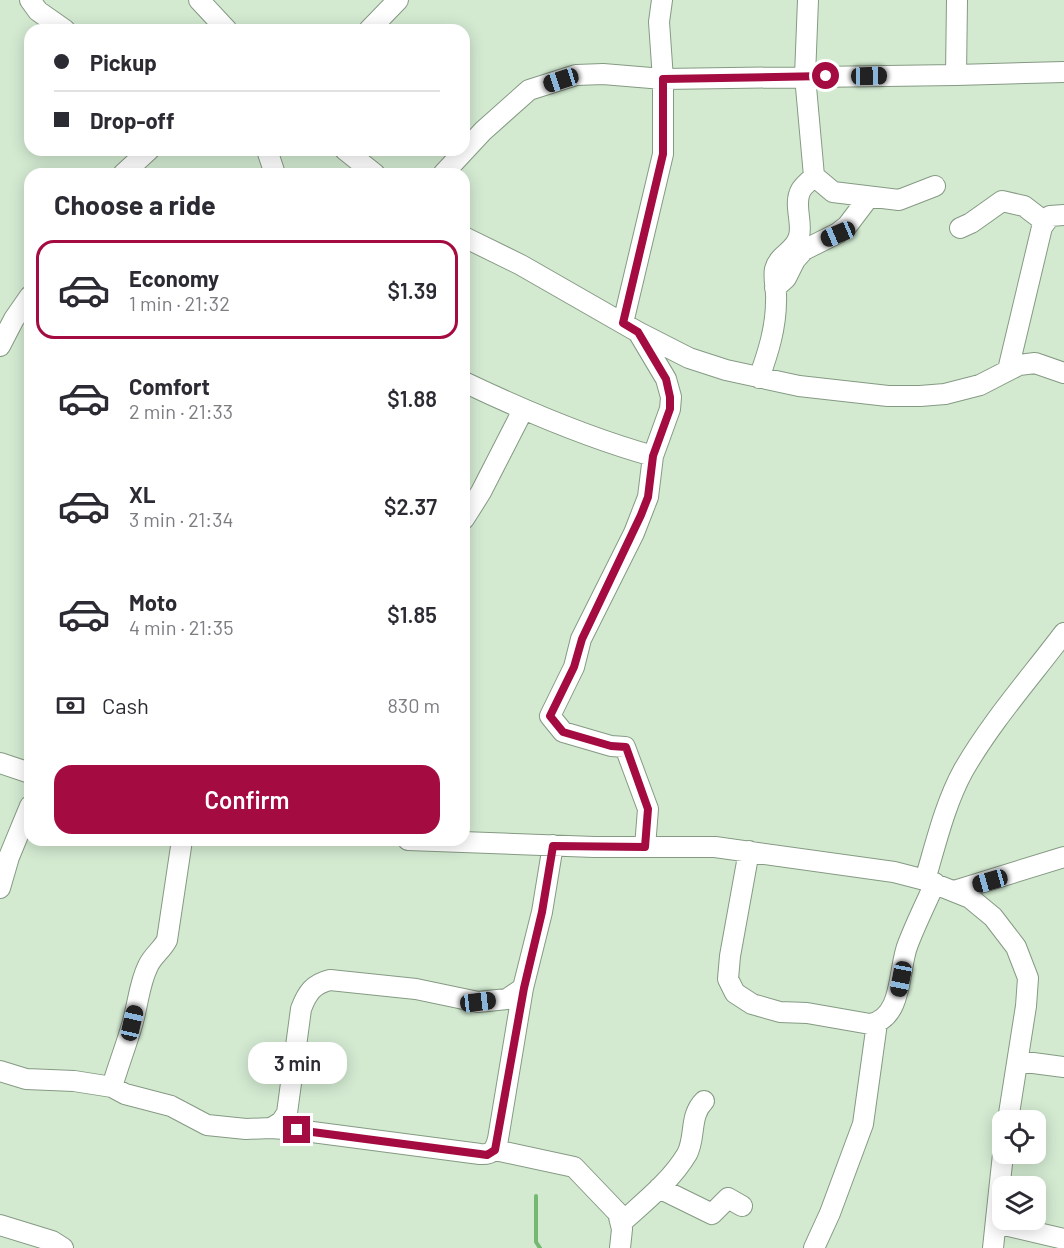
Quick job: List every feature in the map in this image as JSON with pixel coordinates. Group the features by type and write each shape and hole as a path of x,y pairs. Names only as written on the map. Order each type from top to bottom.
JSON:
{"street":[{"path":"30,0 38,11 56,24"},
{"path":"199,0 221,24"},
{"path":"375,24 398,0"},
{"path":"645,847 648,809 626,747 611,746 563,732 550,716 574,667 582,639 634,533 648,497 653,456 670,409 666,379 630,328 663,154 663,79 659,22 662,0"},
{"path":"808,0 805,76 814,177 833,192 899,201 936,186"},
{"path":"956,75 957,0"},
{"path":"470,145 529,90 576,75 603,74 663,79 1064,72"},
{"path":"130,168 142,156"},
{"path":"352,156 368,168"},
{"path":"449,168 460,156"},
{"path":"759,378 767,357 774,324 774,271 778,260 794,247 799,237 798,201 801,190 814,177"},
{"path":"775,288 786,279 795,260 804,250 838,234 848,226 869,197"},
{"path":"960,228 1002,201 1024,206 1045,222"},
{"path":"1008,370 1042,227 1050,216 1064,215"},
{"path":"470,242 521,265 630,328 705,364 759,378 855,393 920,396 961,391 980,385 1019,365 1035,363 1064,373"},
{"path":"0,346 24,305"},
{"path":"470,385 523,410 621,447 653,456"},
{"path":"470,509 523,410"},
{"path":"814,1248 830,1213 863,1124 877,1023 888,1013 898,994 906,946 930,881 947,807 962,773 998,720 1064,633"},
{"path":"0,763 24,771"},
{"path":"0,888 9,857 24,821"},
{"path":"470,843 553,846 715,847 871,867 930,881 970,898 993,917 1016,947 1028,978 1010,1110"},
{"path":"112,1087 148,964 163,948 167,940 181,846"},
{"path":"495,1150 524,988 542,912 553,846"},
{"path":"750,851 730,956 728,979 735,993 752,1004 780,1012 807,1013 864,1023 877,1023"},
{"path":"954,891 1064,858"},
{"path":"271,1128 281,1122 287,1113 301,1009 307,995 314,986 321,982 330,980 416,989 478,1002 507,999 524,988"},
{"path":"1018,1061 1064,1067"},
{"path":"0,1071 26,1079 74,1081 112,1087 125,1094 171,1106 207,1125 246,1129 297,1130 487,1155 495,1150 574,1167 618,1213 622,1229 620,1248"},
{"path":"621,1222 659,1188 688,1153 696,1109 704,1101"},
{"path":"659,1188 712,1214 728,1198 742,1206"},
{"path":"0,1225 52,1241 63,1248"},
{"path":"993,1248 995,1230"},
{"path":"1026,1230 1064,1239"}],"waterway":[{"path":"536,1196 536,1242 540,1248"}],"route":[{"path":"297,1130 487,1155 495,1150 524,988 542,912 553,846 645,847 648,828 648,809 626,747 611,746 563,732 550,716 574,667 582,639 634,533 648,497 653,456 670,409 666,379 638,332 623,323 663,154 663,79 826,76"}]}
